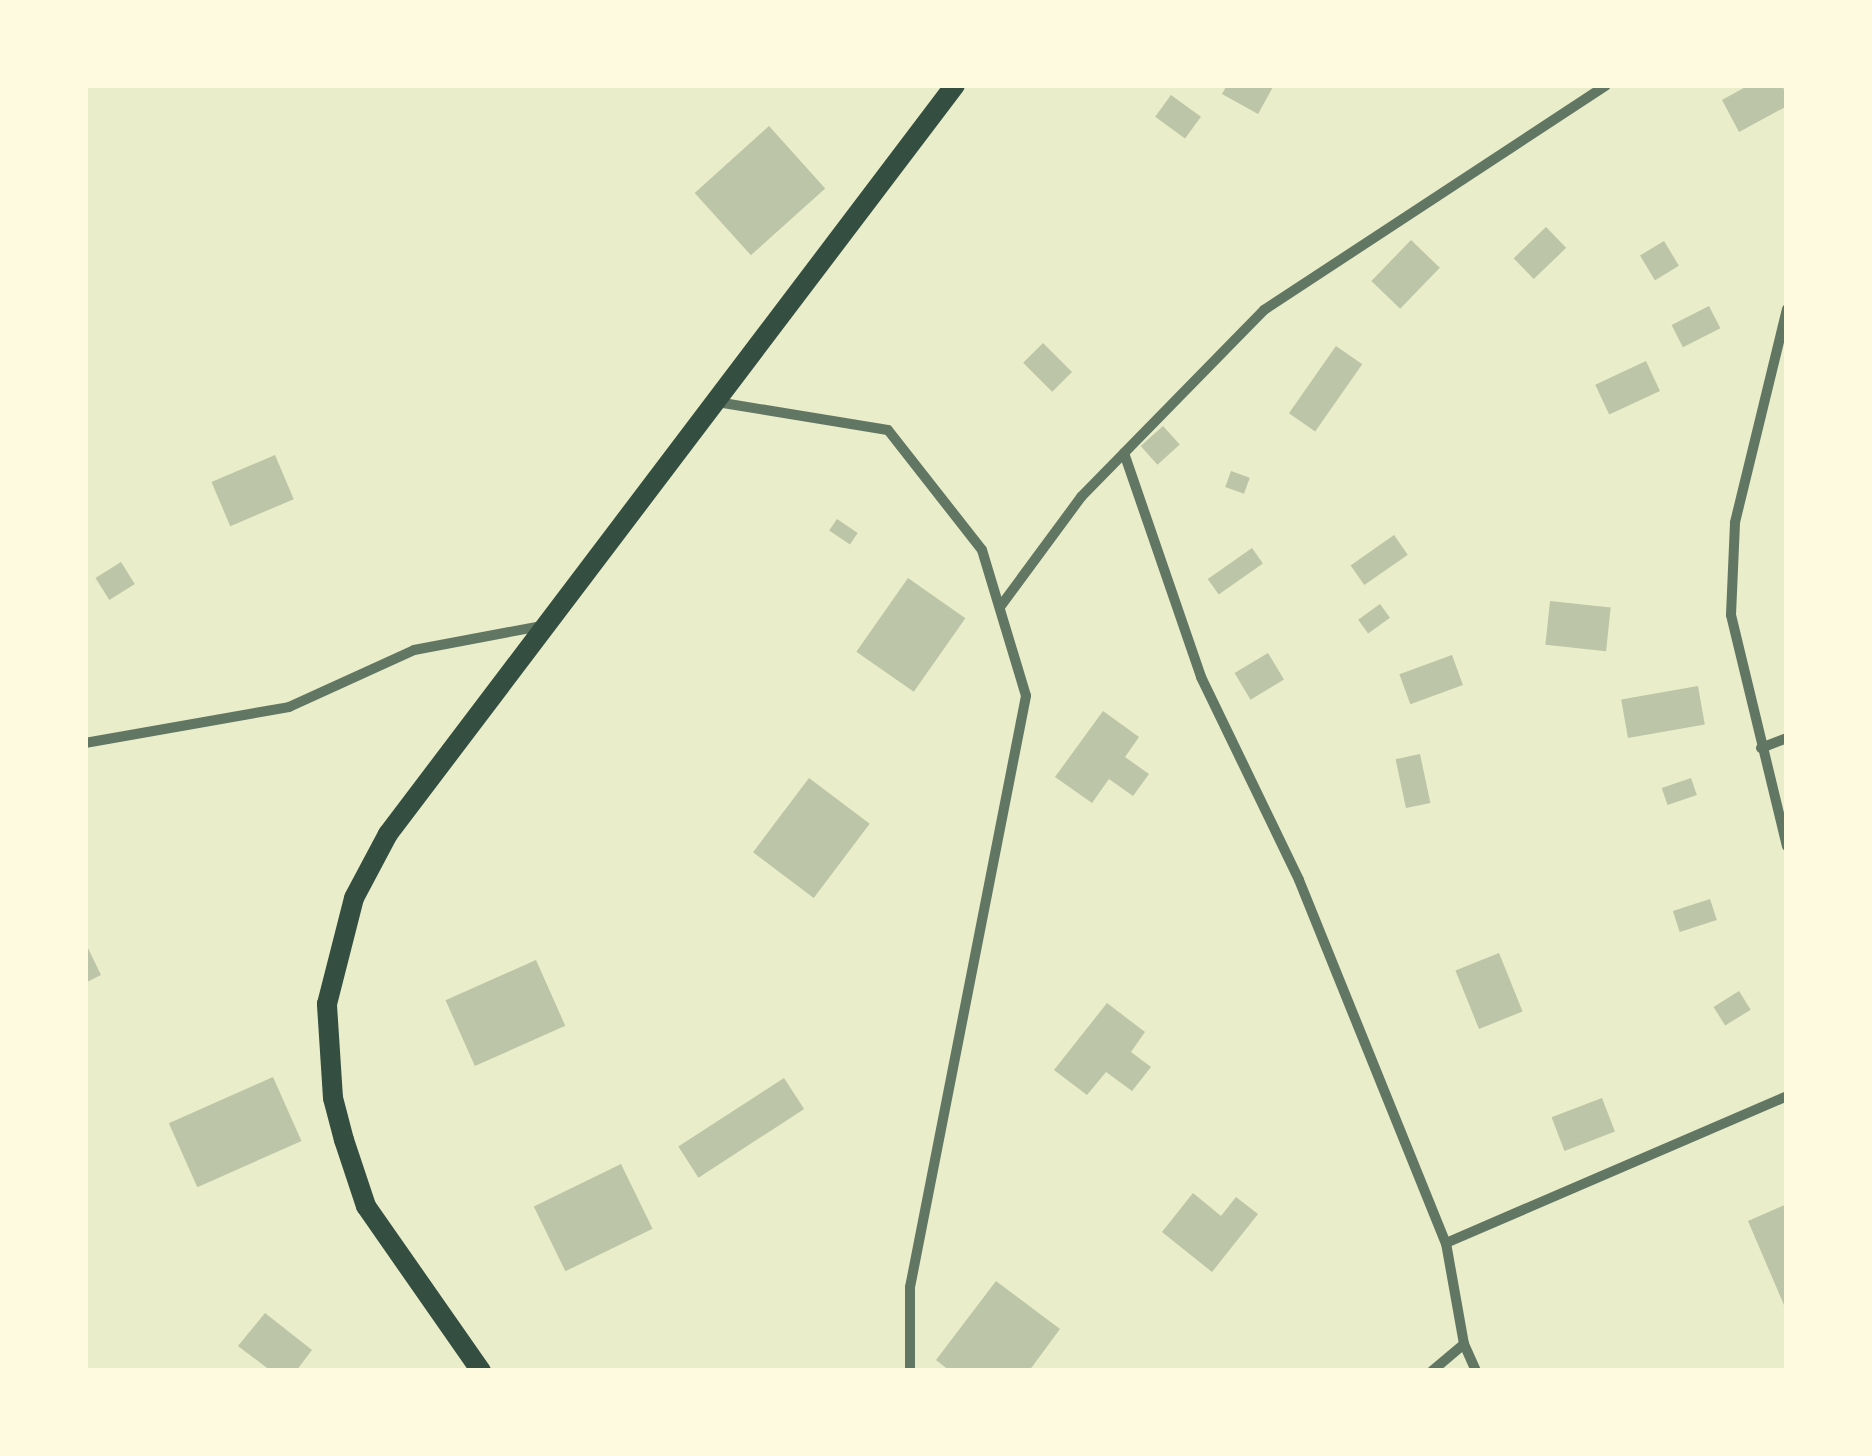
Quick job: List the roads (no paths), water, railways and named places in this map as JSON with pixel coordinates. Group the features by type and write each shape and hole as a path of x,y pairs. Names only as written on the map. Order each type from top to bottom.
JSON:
{"main road":[{"path":"481,1371 366,1206 333,1098 327,1004 354,898 388,834 955,85"}],"street":[{"path":"1000,607 1082,497 1264,310 1606,85"},
{"path":"1787,309 1735,523 1731,616 1787,846"},
{"path":"717,402 888,430 982,550 1026,696 910,1287 910,1371"},
{"path":"1124,453 1201,678 1300,880 1446,1243 1464,1344 1476,1371"},
{"path":"85,742 289,708 414,650 546,625"},
{"path":"1761,748 1787,738"},
{"path":"1446,1243 1787,1096"},
{"path":"1432,1371 1464,1344"}]}
